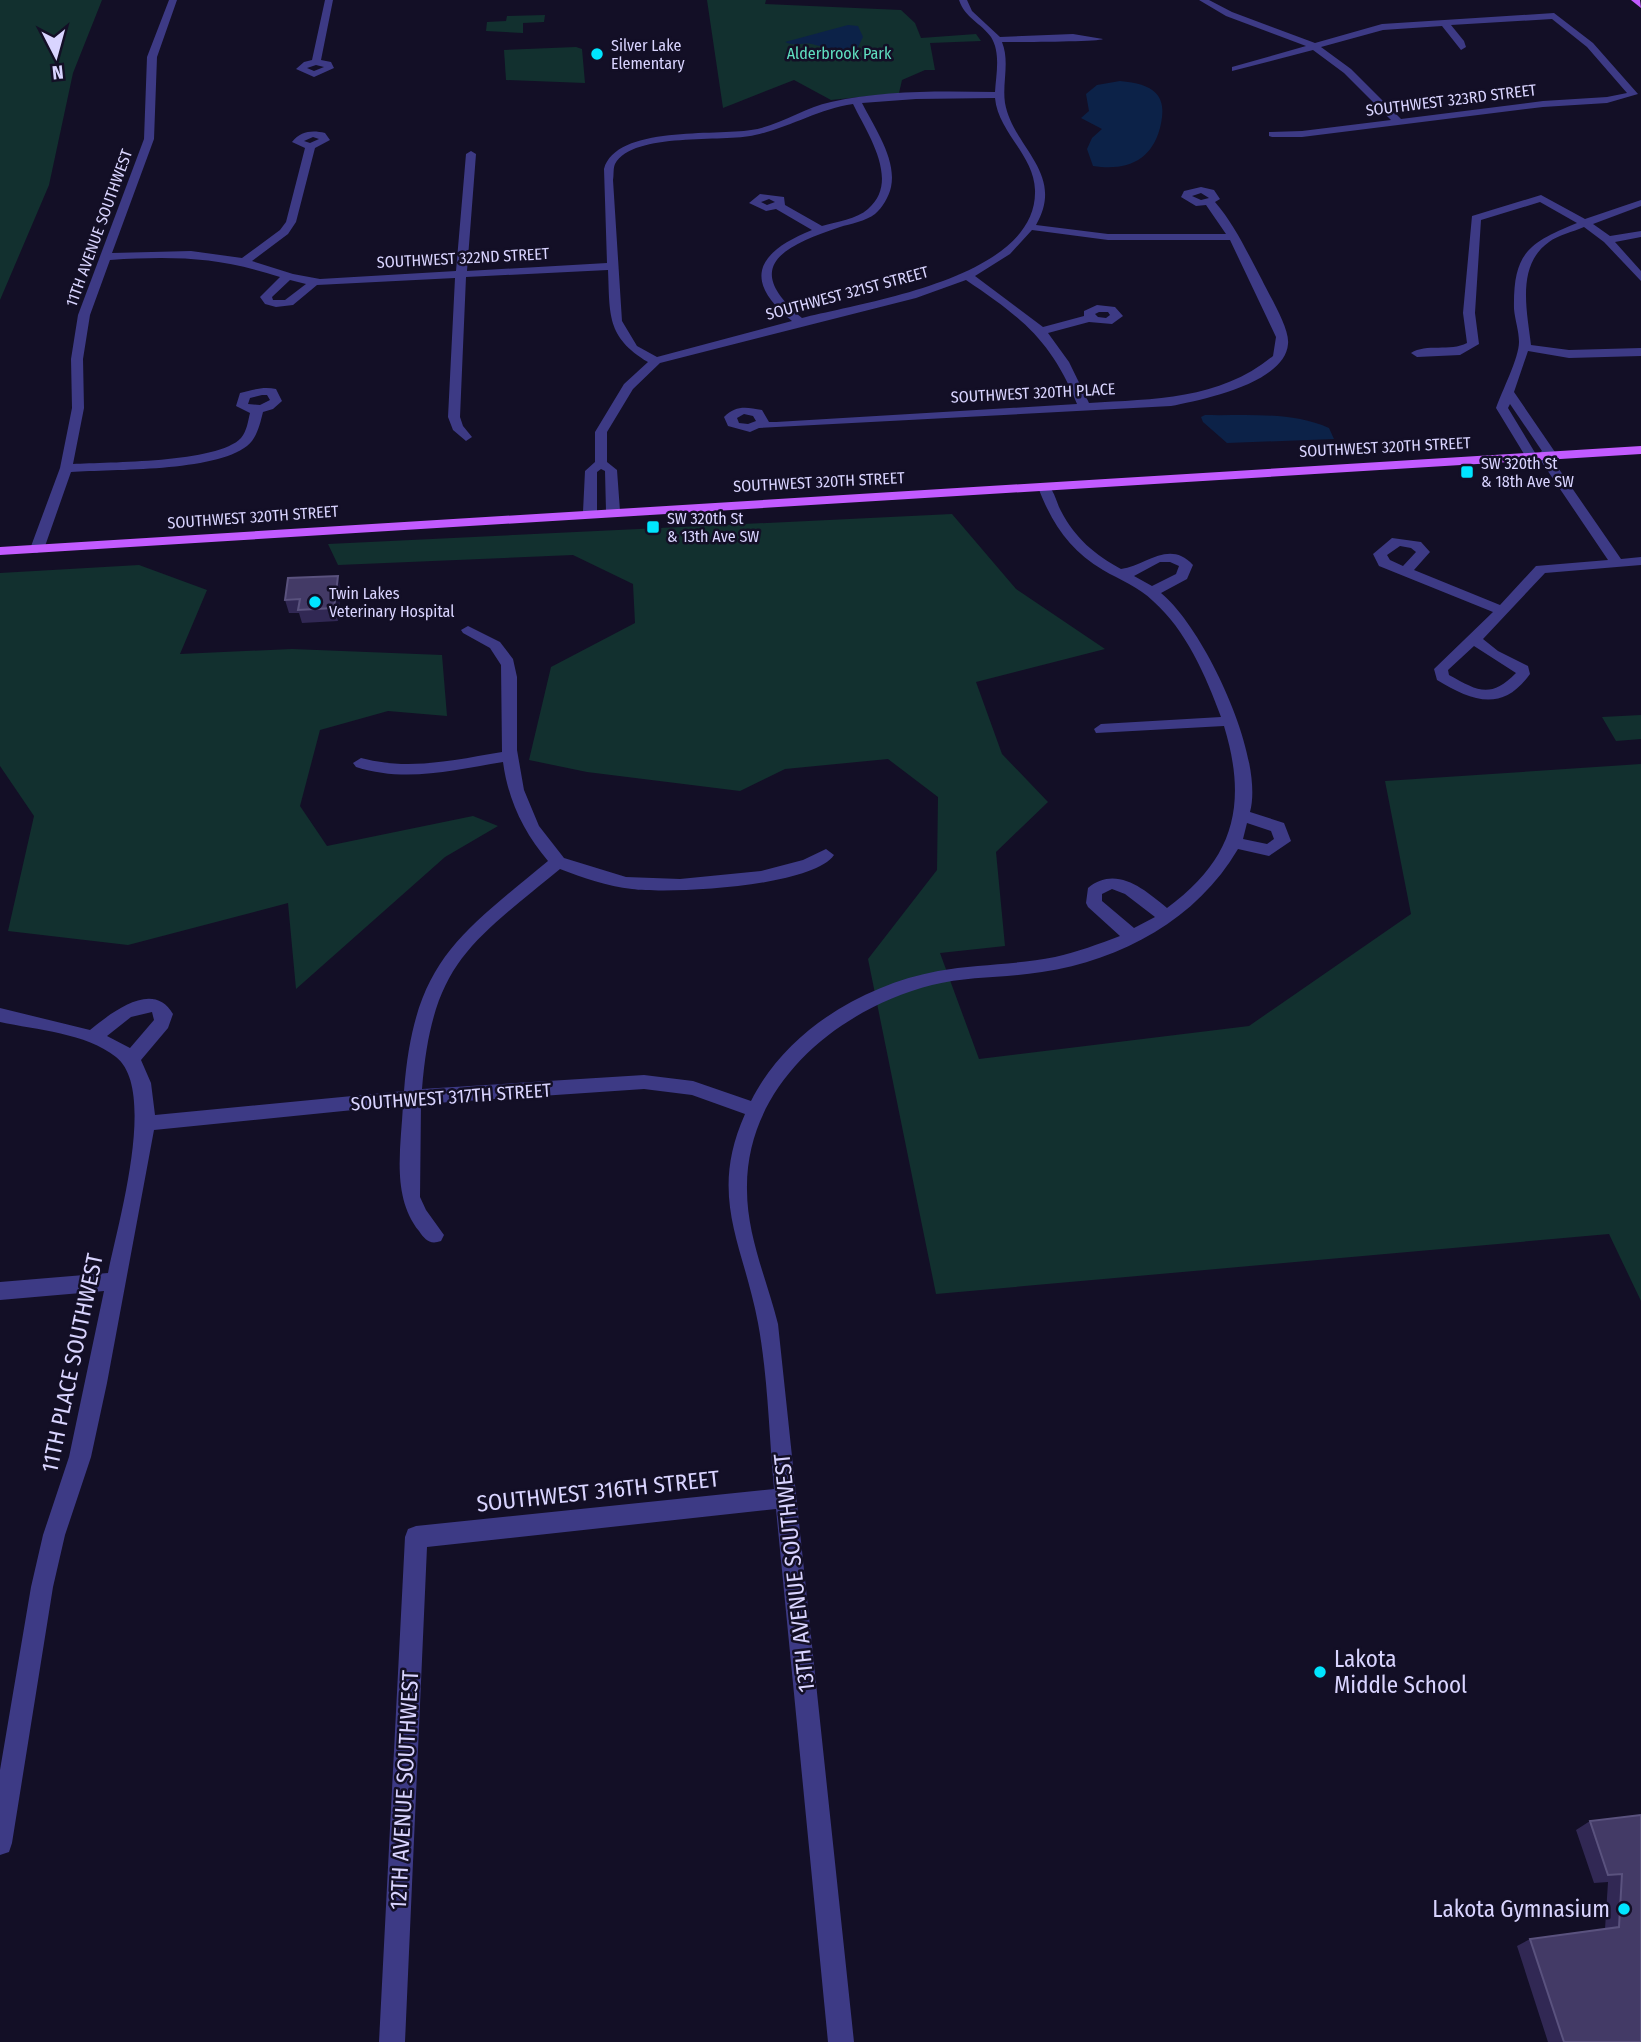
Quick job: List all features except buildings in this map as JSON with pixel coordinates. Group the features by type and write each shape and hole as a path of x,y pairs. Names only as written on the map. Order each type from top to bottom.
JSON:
{"main road":[{"path":"1635,0 1641,5"},
{"name":"SOUTHWEST 320TH STREET","path":"0,551 590,512 1641,450"}],"street":[{"name":"11TH AVENUE SOUTHWEST","path":"37,549 66,468 78,408 77,359 84,315 149,139 152,115 152,57 173,0"},
{"path":"316,62 329,0"},
{"path":"963,0 970,15 997,40 1001,56 999,95 1003,112 1038,181 1038,204 1030,227 1121,238 1233,237 1220,212 1210,203"},
{"path":"1203,0 1229,15 1313,45 1342,65 1398,121"},
{"name":"SOUTHWEST 323RD STREET","path":"1272,134 1313,133 1398,121 1607,100 1633,94 1591,45 1554,16 1444,22"},
{"path":"1235,69 1382,27 1444,22 1460,41 1461,47"},
{"path":"997,40 1065,37 1099,39"},
{"path":"590,512 592,471 601,463 601,432 628,387 656,361 633,348 616,321 609,166 613,159 636,146 659,140 752,133 816,109 857,102 945,95 999,95"},
{"path":"800,322 774,298 765,271 772,256 793,241 819,229 854,221 870,213 879,206 889,189 886,166 857,102"},
{"path":"243,262 284,232 291,222 310,146"},
{"path":"466,437 457,428 454,417 461,274 471,154"},
{"path":"1417,353 1460,351 1473,344 1469,313 1476,218 1541,198 1585,223 1608,240 1641,278"},
{"path":"1542,455 1504,414 1502,408 1524,347 1520,310 1523,270 1530,253 1546,239 1641,203"},
{"path":"779,205 819,229"},
{"name":"SOUTHWEST 321ST STREET","path":"656,361 910,295 967,276 1015,244 1030,227"},
{"path":"1608,240 1641,233"},
{"name":"SOUTHWEST 320TH PLACE","path":"760,425 1171,402 1226,389 1270,365 1281,351 1282,338 1233,237"},
{"name":"SOUTHWEST 322ND STREET","path":"106,257 175,254 243,262 286,277 315,281 613,266"},
{"path":"967,276 1043,331 1060,352 1084,407"},
{"path":"286,277 266,297 269,302 278,305 294,302 315,281"},
{"path":"1043,331 1090,318"},
{"path":"1524,347 1569,354 1641,352"},
{"path":"1508,393 1542,455 1617,563"},
{"path":"66,468 198,459 228,451 245,442 252,431 257,410"},
{"path":"601,463 611,470 613,511"},
{"path":"753,1109 798,1052 854,1008 890,992 931,979 1058,963 1092,954 1166,917 1205,887 1235,843 1247,797 1243,766 1228,721 1192,639 1177,616 1151,592 1089,555 1064,531 1044,486"},
{"path":"1125,575 1159,557 1172,557 1183,562 1186,573 1151,592"},
{"path":"1475,640 1524,671 1506,692 1495,697 1485,696 1442,677 1441,669 1464,646 1475,640 1541,569 1641,561"},
{"path":"1405,572 1502,611"},
{"path":"468,630 490,641 506,656 510,678 509,756 524,817 537,841 558,862 613,880 660,885 771,877 795,872 826,855"},
{"path":"1101,729 1228,721"},
{"path":"361,763 374,769 407,770 509,756"},
{"path":"1235,843 1269,850 1283,841 1284,836 1278,827 1244,816"},
{"path":"435,1235 415,1215 410,1200 422,1022 437,978 463,943 558,862"},
{"path":"1132,936 1094,903 1097,887 1110,883 1125,886 1166,917"},
{"path":"0,1015 92,1038 105,1041 131,1059 162,1023 164,1014 156,1005 126,1010 92,1038"},
{"name":"11TH PLACE SOUTHWEST","path":"0,1843 42,1587 54,1535 83,1445 146,1123 142,1087 131,1059"},
{"name":"SOUTHWEST 317TH STREET","path":"146,1123 415,1097 644,1082 693,1088 753,1109"},
{"name":"13TH AVENUE SOUTHWEST","path":"753,1109 738,1169 739,1220 750,1268 768,1324 841,2042"},
{"path":"0,1291 115,1281"},
{"name":"SOUTHWEST 316TH STREET","path":"416,1537 786,1498"},
{"name":"12TH AVENUE SOUTHWEST","path":"392,2042 416,1537"}],"green space":[{"path":"0,0 102,0 73,73 49,185 0,300"},
{"name":"Alderbrook Park","path":"707,0 766,0 765,4 901,10 915,23 921,38 976,34 981,41 930,43 935,70 925,70 902,80 899,93 831,100 794,80 723,108"},
{"path":"545,15 544,22 523,23 523,33 486,31 487,22 506,21 507,16"},
{"path":"582,49 585,83 506,80 504,50"},
{"path":"952,514 1016,589 1105,649 976,682 1002,754 1048,802 996,852 1005,946 940,953 979,1059 1249,1026 1411,914 1385,781 1641,764 1641,1301 1609,1234 936,1294 868,959 937,870 938,797 888,759 785,769 740,791 587,772 529,760 551,667 635,623 633,584 573,555 338,565 328,544"},
{"path":"139,565 207,590 180,654 292,649 442,655 447,716 388,711 320,730 300,806 327,846 473,816 498,826 445,857 296,989 288,903 128,945 8,931 34,816 0,766 0,573"},
{"path":"1641,715 1641,739 1616,741 1602,717"}],"water":[{"path":"848,25 858,26 863,37 857,49 840,50 785,42"},
{"path":"1120,81 1150,88 1156,93 1162,107 1160,128 1151,149 1136,161 1117,167 1093,166 1087,149 1092,138 1102,129 1081,118 1089,111 1086,94 1097,85"},
{"path":"1201,417 1299,419 1329,428 1334,439 1227,443 1203,422"}],"place":[{"name":"Silver Lake Elementary","path":"597,54"},
{"name":"SW 320th St & 18th Ave SW","path":"1467,472"},
{"name":"SW 320th St & 13th Ave SW","path":"653,527"},
{"name":"Twin Lakes Veterinary Hospital","path":"315,602"},
{"name":"Lakota Middle School","path":"1320,1672"},
{"name":"Lakota Gymnasium","path":"1624,1909"}]}
